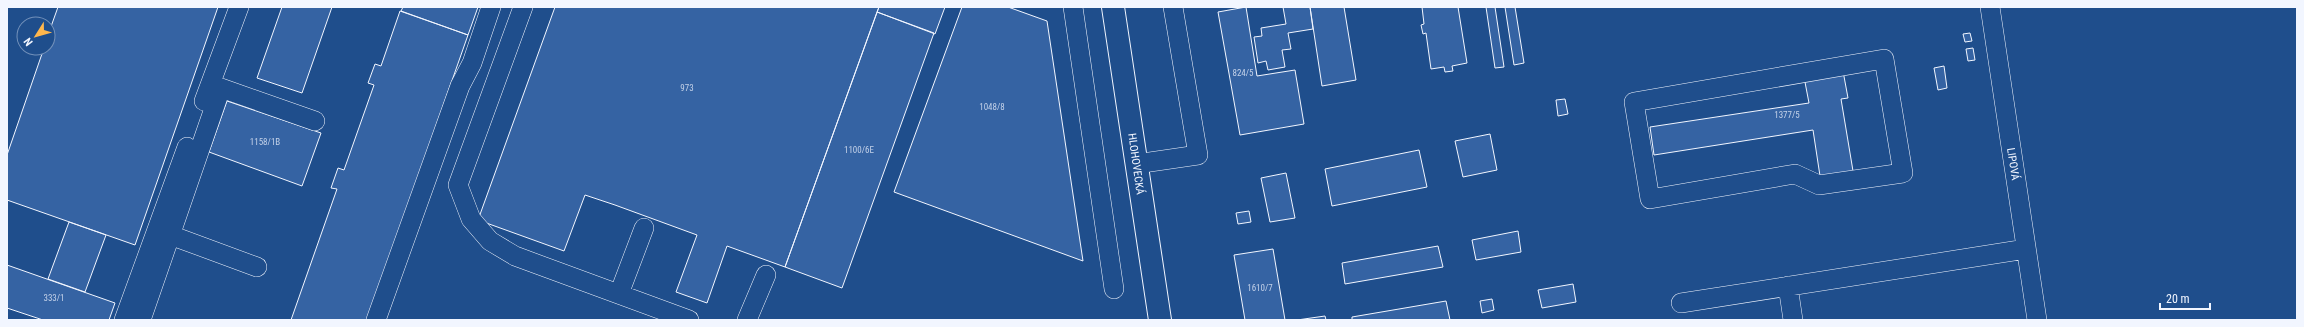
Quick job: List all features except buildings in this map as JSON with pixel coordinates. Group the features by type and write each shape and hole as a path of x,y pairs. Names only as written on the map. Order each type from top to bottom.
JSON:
{"main road":[{"name":"HLOHOVECKÁ","path":"1112,7 1160,320"}],"street":[{"path":"124,320 239,7"},
{"path":"376,320 458,94 472,63 491,7"},
{"path":"523,7 458,185 471,219 490,241 515,256 689,320"},
{"path":"1073,7 1114,289"},
{"path":"1136,164 1198,155 1173,7"},
{"name":"LIPOVÁ","path":"1990,7 2037,320"},
{"path":"1884,59 1903,173 1819,185 1795,174 1650,199 1634,102 1884,59"},
{"path":"141,320 221,88 315,120"},
{"path":"619,294 644,228"},
{"path":"170,235 257,267"},
{"path":"1681,303 2026,249"},
{"path":"748,320 766,275"},
{"path":"1788,286 1793,320"}]}
